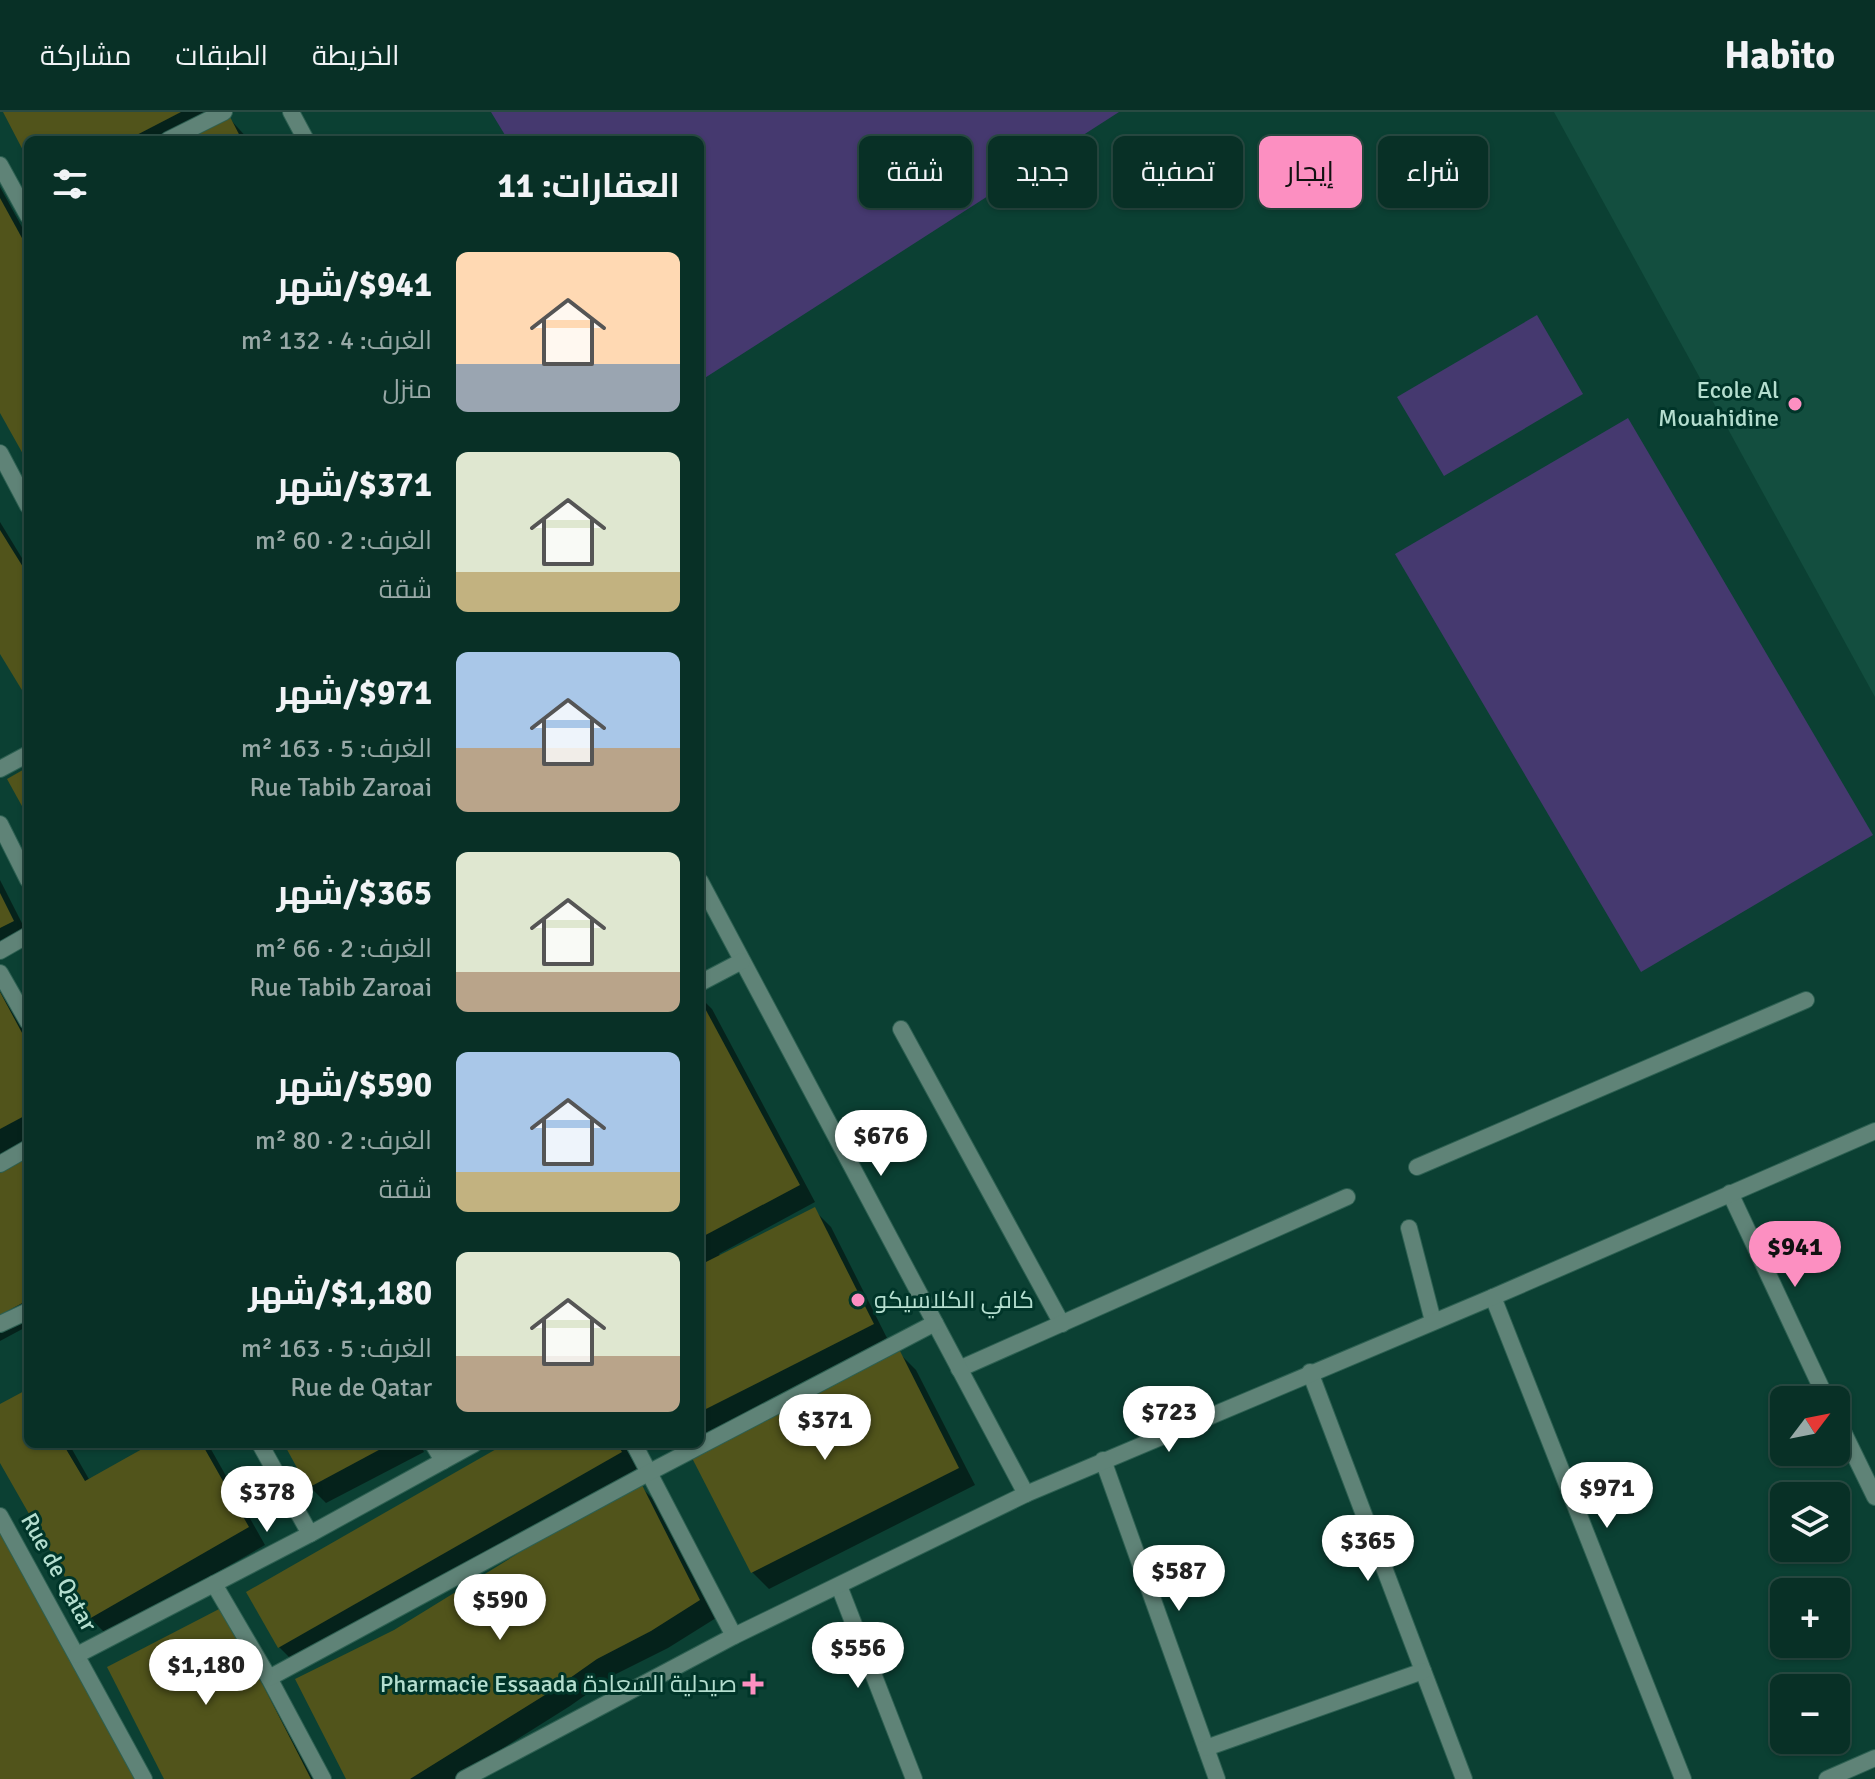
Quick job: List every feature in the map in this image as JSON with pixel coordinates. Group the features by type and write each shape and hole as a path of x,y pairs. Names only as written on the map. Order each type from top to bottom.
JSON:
{"street":[{"path":"176,136 224,112"},
{"path":"291,112 304,136"},
{"path":"0,165 24,207"},
{"path":"0,453 24,498"},
{"path":"0,769 24,756"},
{"path":"0,824 24,872"},
{"path":"704,889 1026,1494"},
{"path":"0,951 24,937"},
{"path":"704,981 742,961"},
{"path":"0,973 24,1015"},
{"path":"1417,1167 1806,1000"},
{"path":"901,1029 1062,1324"},
{"path":"464,1779 734,1636 1026,1494 1493,1297 1875,1131"},
{"path":"0,1164 24,1150"},
{"path":"1730,1193 1820,1386"},
{"path":"959,1369 1347,1197"},
{"path":"1409,1228 1433,1321"},
{"path":"1493,1297 1683,1779"},
{"path":"0,1324 24,1313"},
{"path":"704,1444 935,1323"},
{"path":"1310,1372 1464,1779"},
{"path":"1850,1446 1875,1497"},
{"path":"262,1448 310,1534"},
{"path":"435,1448 443,1461"},
{"path":"77,1655 310,1534 467,1448"},
{"path":"636,1448 734,1636"},
{"path":"269,1678 696,1448"},
{"path":"1103,1460 1217,1779"},
{"name":"Rue de Qatar","path":"0,1516 144,1779"},
{"path":"214,1584 323,1779"},
{"path":"839,1586 914,1779"},
{"path":"1206,1748 1423,1671"},
{"path":"1827,1779 1875,1758"}],"shaded area":[{"path":"491,112 1119,112 1082,136 988,136 988,196 972,206 972,136 859,136 859,208 969,208 704,378 704,136 506,136"},
{"name":"Ecole Al Mouahidine","path":"1554,112 1875,112 1875,697"},
{"path":"1537,315 1583,394 1444,476 1397,397"},
{"path":"1628,418 1873,835 1641,972 1395,554"}],"building":[{"path":"3,112 181,112 135,136 24,136 24,152"},
{"path":"229,115 240,136 189,136"},
{"path":"0,198 24,242 24,456 0,413"},
{"path":"0,530 24,569 24,693 0,654"},
{"path":"24,769 24,810 7,779"},
{"path":"0,893 14,921 0,928"},
{"path":"0,992 24,1037 24,1116 0,1129"},
{"path":"704,1006 800,1185 704,1236"},
{"path":"24,1154 24,1302 0,1315 0,1167"},
{"path":"815,1207 874,1324 704,1410 704,1263"},
{"path":"900,1351 959,1468 751,1573 691,1456"},
{"path":"24,1391 24,1448 65,1448 85,1481 144,1448 204,1448 249,1527 89,1619 0,1463 0,1404"},
{"path":"286,1448 383,1448 308,1488"},
{"path":"498,1448 620,1448 622,1452 278,1648 246,1592"},
{"path":"641,1483 700,1600 651,1631 597,1659 410,1779 346,1779 295,1679 394,1630 590,1509"},
{"path":"0,1523 135,1779 0,1779"},
{"path":"223,1607 311,1779 164,1779 107,1667"}],"place":[{"name":"Ecole Al Mouahidine","path":"1795,404"},
{"name":"كافي الكلاسيكو","path":"858,1300"},
{"name":"Pharmacie Essaada صيدلية السعادة","path":"753,1684"}]}
